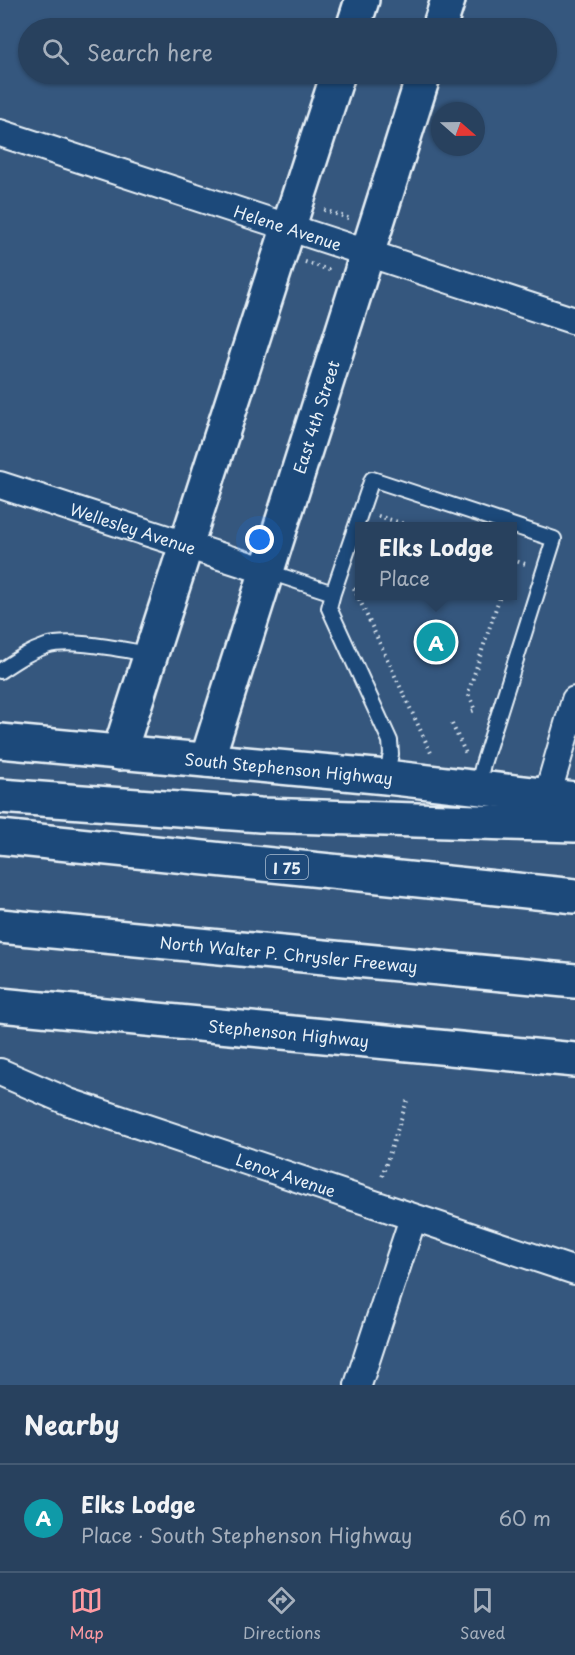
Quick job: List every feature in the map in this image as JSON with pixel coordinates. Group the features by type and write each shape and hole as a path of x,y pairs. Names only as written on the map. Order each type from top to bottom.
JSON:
{"main road":[{"path":"356,18 362,0"},
{"path":"442,18 448,0"},
{"path":"119,753 185,546 291,243 335,84"},
{"name":"East 4th Street","path":"207,760 266,571 364,238 420,84"},
{"name":"South Stephenson Highway","path":"0,741 386,777 473,776 561,797"},
{"path":"0,796 260,815 575,825"},
{"name":"I 75","path":"0,837 575,896"},
{"name":"North Walter P. Chrysler Freeway","path":"0,926 575,981"},
{"name":"Stephenson Highway","path":"0,1005 575,1060"}],"street":[{"name":"Helene Avenue","path":"0,133 291,243 364,238 575,321"},
{"name":"Wellesley Avenue","path":"0,485 266,571"},
{"path":"561,797 575,700"},
{"name":"Lenox Avenue","path":"0,1072 69,1102 575,1271"},
{"path":"358,1385 413,1218"}],"lane":[{"path":"357,522 372,479 503,522"},
{"path":"473,776 483,764 555,539 517,527"},
{"path":"355,529 329,608 390,741 391,754 386,777"},
{"path":"266,571 333,593"},
{"path":"0,671 26,654 49,645 99,646 149,654"}],"path":[{"path":"322,209 364,238"},
{"path":"291,243 334,272"},
{"path":"371,520 373,514 398,522"},
{"path":"351,583 355,591"},
{"path":"359,600 434,758"},
{"path":"472,711 475,710 468,693 499,600"},
{"path":"452,724 473,776"},
{"path":"382,1176 407,1101"}],"place":[{"name":"Elks Lodge","path":"436,642"}]}
